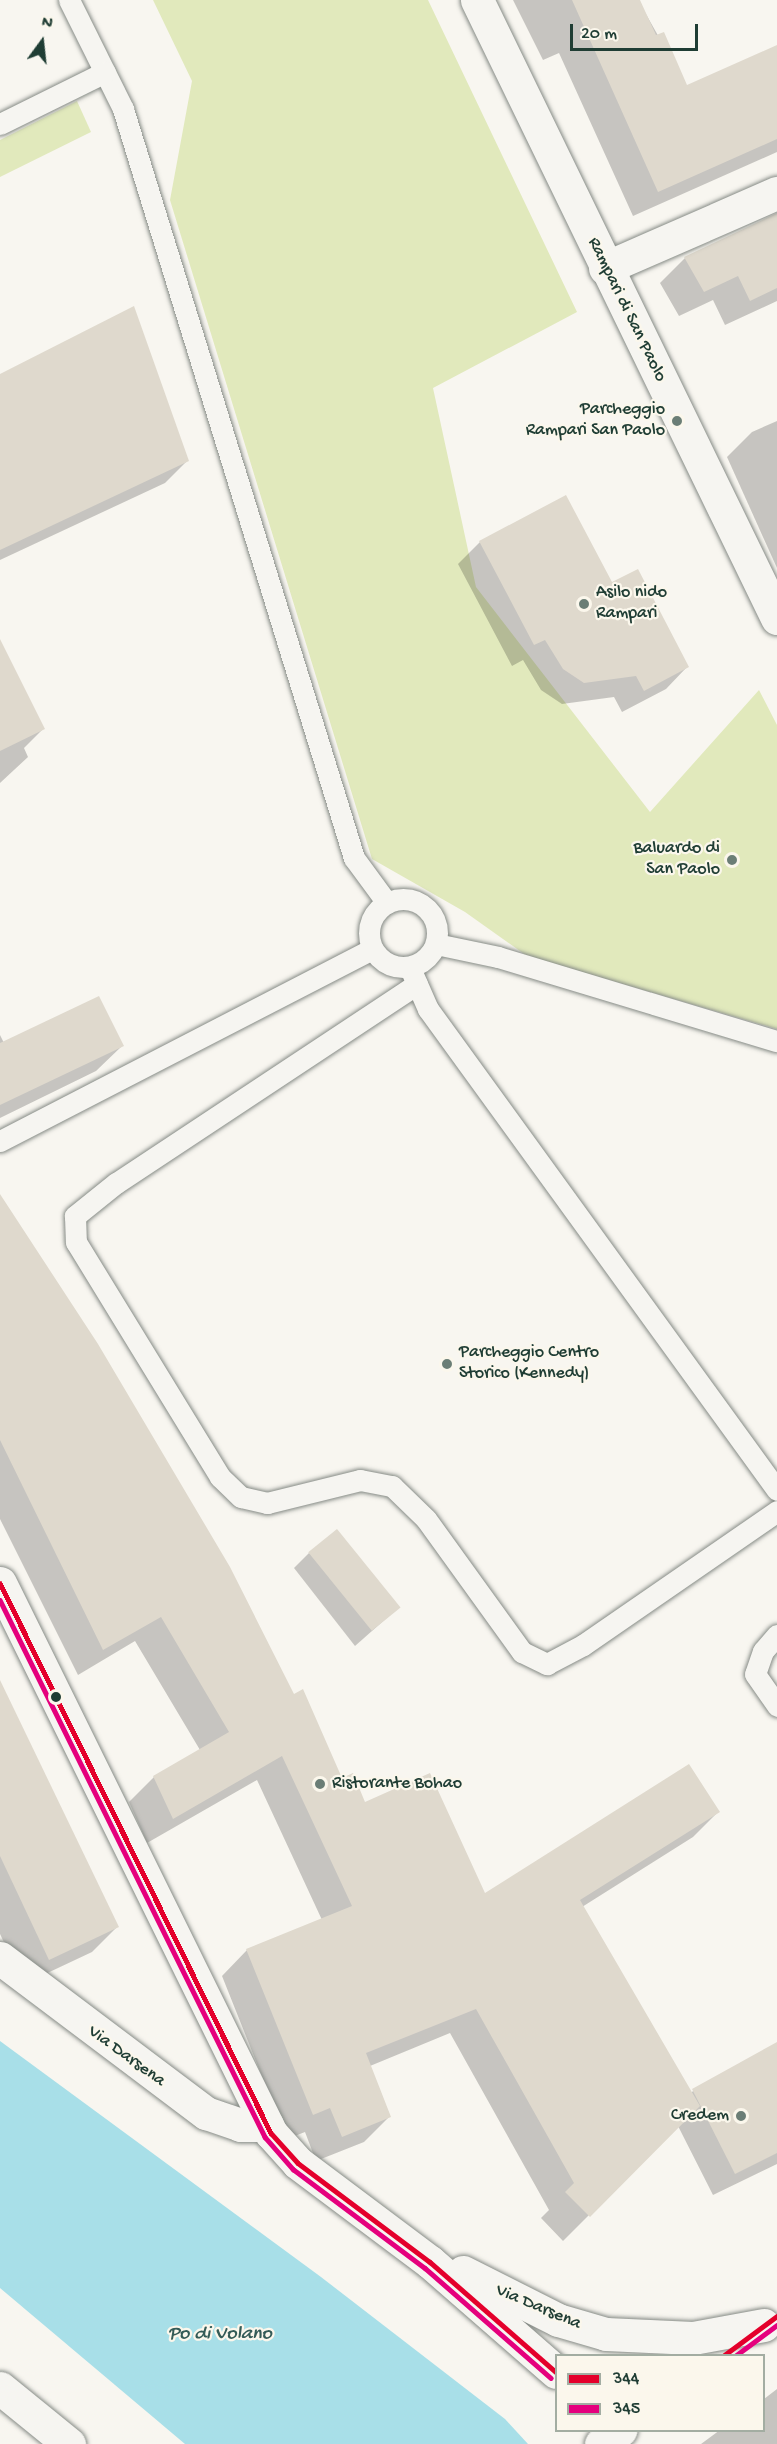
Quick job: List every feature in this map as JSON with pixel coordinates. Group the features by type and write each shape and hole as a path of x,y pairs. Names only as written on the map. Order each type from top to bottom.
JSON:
{"main road":[{"name":"Rampari di San Paolo","path":"477,0 605,268 774,604"},
{"path":"605,268 777,193"},
{"name":"Via Darsena","path":"0,1582 267,2126 298,2163 366,2214 555,2371"},
{"name":"Via Darsena","path":"0,1958 206,2114 241,2125 267,2126"},
{"name":"Via Darsena","path":"366,2214 488,2286 558,2320 606,2334 693,2338 770,2320"},
{"path":"723,2354 770,2320"},
{"path":"0,2388 69,2444"}],"lane":[{"path":"69,0 105,72 126,121 354,858 387,903"},
{"path":"0,124 105,72"},
{"path":"776,1486 428,1009 414,976 384,962 372,949 372,918 387,903 398,899 422,905 438,928 436,945 414,976 83,1207 72,1228 111,1297 230,1490 267,1503 360,1480 392,1486 414,1504 522,1652 538,1662 547,1664 583,1645 777,1511"},
{"path":"436,945 498,957 777,1041"},
{"path":"0,1141 372,949"},
{"path":"777,1635 763,1651 755,1674 777,1706"}],"green space":[{"path":"153,0 428,0 577,312 433,388 476,587 650,812 759,690 777,725 777,1029 527,956 465,912 372,859 170,200 192,81"},
{"path":"77,101 91,132 0,177 0,140"}],"water":[{"name":"Po di Volano","path":"0,2041 321,2277 505,2419 528,2444 185,2444 0,2288"}],"building":[{"path":"572,0 640,0 656,35 664,32 687,85 777,45 777,139 658,192"},
{"path":"777,213 777,288 750,301 738,276 704,292 684,257"},
{"path":"134,306 189,461 0,550 0,374"},
{"name":"Asilo nido Rampari","path":"566,495 612,582 638,569 689,667 644,691 636,676 584,683 563,669 545,640 534,645 479,541"},
{"path":"0,639 45,729 0,751"},
{"path":"99,996 124,1046 0,1105 0,1043"},
{"path":"0,1194 98,1344 230,1567 294,1694 303,1689 342,1778 353,1773 365,1802 430,1773 485,1893 689,1764 720,1812 580,1900 700,2106 590,2217 565,2192 574,2183 476,2009 366,2053 391,2117 342,2137 330,2108 313,2115 246,1949 352,1906 282,1756 173,1819 153,1776 229,1732 161,1617 103,1650 0,1440"},
{"path":"337,1529 401,1607 372,1631 308,1552"},
{"path":"0,1680 119,1927 49,1960 0,1856"},
{"path":"777,2042 777,2153 735,2174 692,2089"}],"transit line":[{"name":"344","path":"0,1583 271,2133 298,2163 430,2262 555,2371"},
{"name":"345","path":"0,1600 265,2137 293,2169 425,2268 551,2378"},
{"name":"344","path":"726,2354 777,2316"},
{"name":"345","path":"738,2354 777,2325"}],"place":[{"name":"Parcheggio Rampari San Paolo","path":"677,421"},
{"name":"Asilo nido Rampari","path":"584,604"},
{"name":"Baluardo di San Paolo","path":"732,860"},
{"name":"Parcheggio Centro Storico (Kennedy)","path":"447,1364"},
{"name":"Ristorante Bohao","path":"320,1784"},
{"name":"Credem","path":"741,2116"}]}
